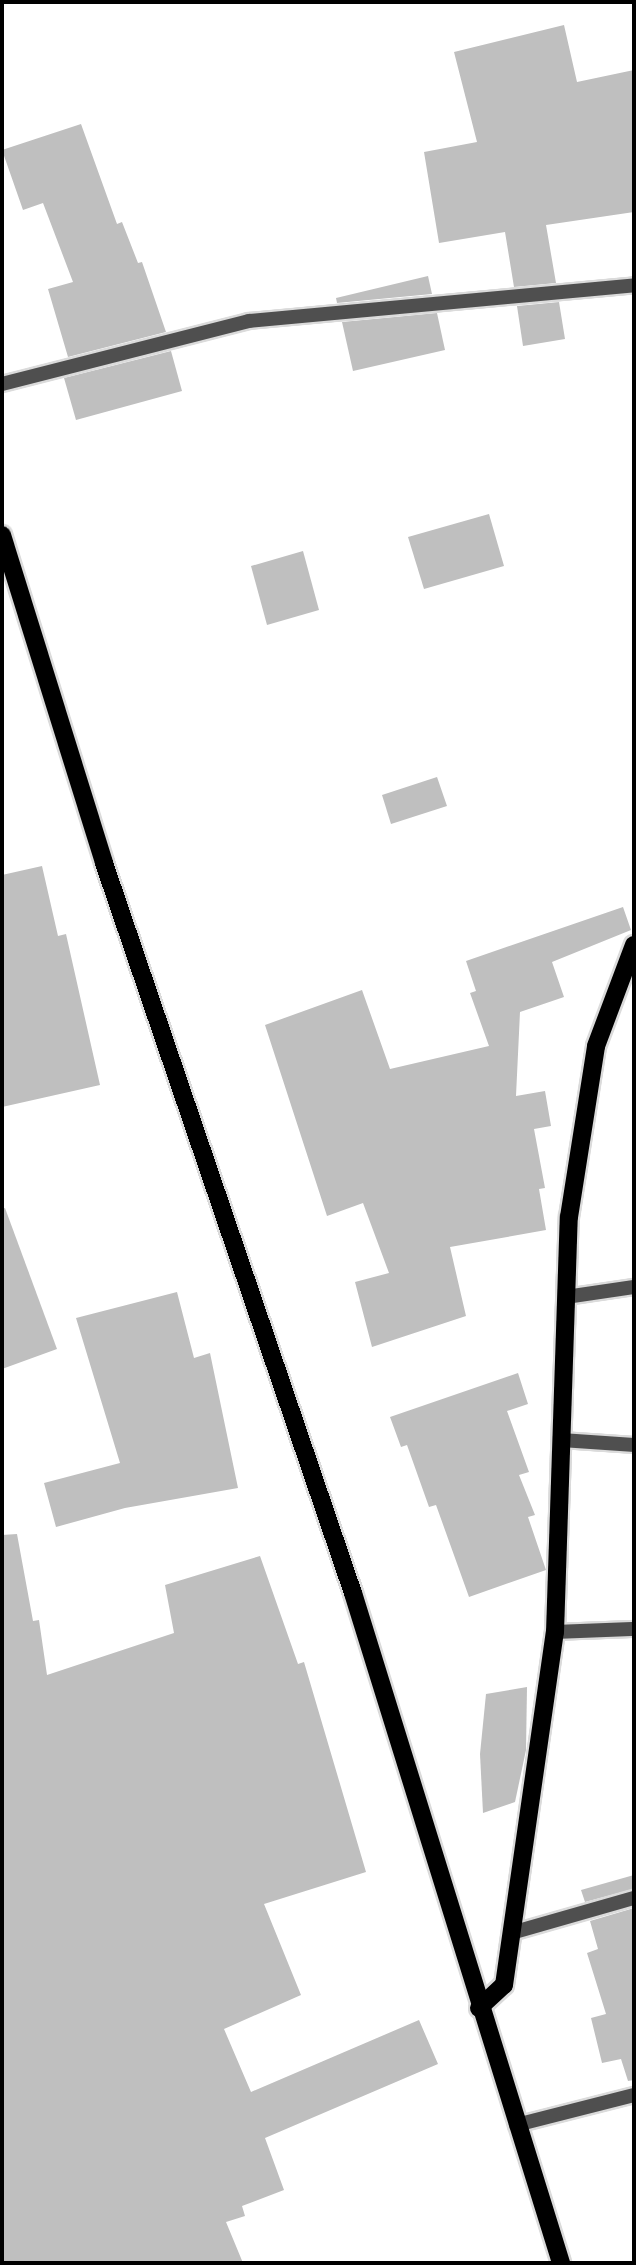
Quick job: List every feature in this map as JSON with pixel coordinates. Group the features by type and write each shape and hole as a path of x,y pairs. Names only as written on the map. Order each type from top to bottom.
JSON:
{"main road":[{"path":"2,535 104,863 353,1592 479,2008 561,2263"},
{"path":"479,2008 504,1985 555,1632 569,1217 596,1046 634,945"}],"street":[{"path":"2,384 249,321 634,285"},
{"path":"566,1297 634,1287"},
{"path":"561,1440 634,1445"},
{"path":"555,1632 634,1629"},
{"path":"511,1933 634,1898"},
{"path":"516,2125 634,2095"}],"building":[{"path":"564,25 577,82 634,70 634,212 546,225 556,283 514,287 505,232 439,243 424,152 477,142 454,52"},
{"path":"81,124 117,224 122,222 138,263 142,262 166,332 68,357 48,289 73,282 43,203 23,210 2,150"},
{"path":"428,276 432,294 337,303 336,298"},
{"path":"559,302 565,339 523,346 517,306"},
{"path":"437,313 445,350 353,371 342,322"},
{"path":"171,351 182,391 76,420 64,378"},
{"path":"489,514 504,566 424,589 408,537"},
{"path":"303,551 319,610 267,625 251,566"},
{"path":"437,777 447,806 391,824 382,795"},
{"path":"42,866 58,936 66,934 100,1085 2,1107 2,875"},
{"path":"623,907 631,930 552,962 564,997 520,1012 516,1096 545,1091 551,1126 534,1129 545,1188 539,1189 546,1230 450,1247 466,1316 372,1347 355,1282 389,1273 363,1203 327,1216 265,1025 362,990 390,1069 489,1046 470,993 476,991 466,961"},
{"path":"5,1208 57,1349 2,1369 2,1209"},
{"path":"177,1292 194,1358 210,1353 238,1488 125,1508 56,1527 44,1483 120,1463 76,1318"},
{"path":"518,1373 528,1404 507,1411 529,1472 519,1475 535,1515 528,1517 546,1570 469,1597 436,1505 429,1507 407,1445 401,1447 390,1417"},
{"path":"17,1534 33,1621 39,1620 47,1675 174,1633 165,1585 260,1556 298,1664 304,1662 366,1872 264,1904 301,1995 224,2029 251,2092 419,2020 438,2064 265,2138 284,2190 242,2206 245,2216 226,2222 243,2263 2,2263 2,1535"},
{"path":"527,1687 526,1750 515,1802 483,1813 480,1754 486,1694"},
{"path":"634,1875 634,1889 585,1902 581,1890"},
{"path":"634,1908 634,2080 628,2081 621,2059 602,2063 591,2018 606,2014 587,1953 598,1949 590,1921"}]}
